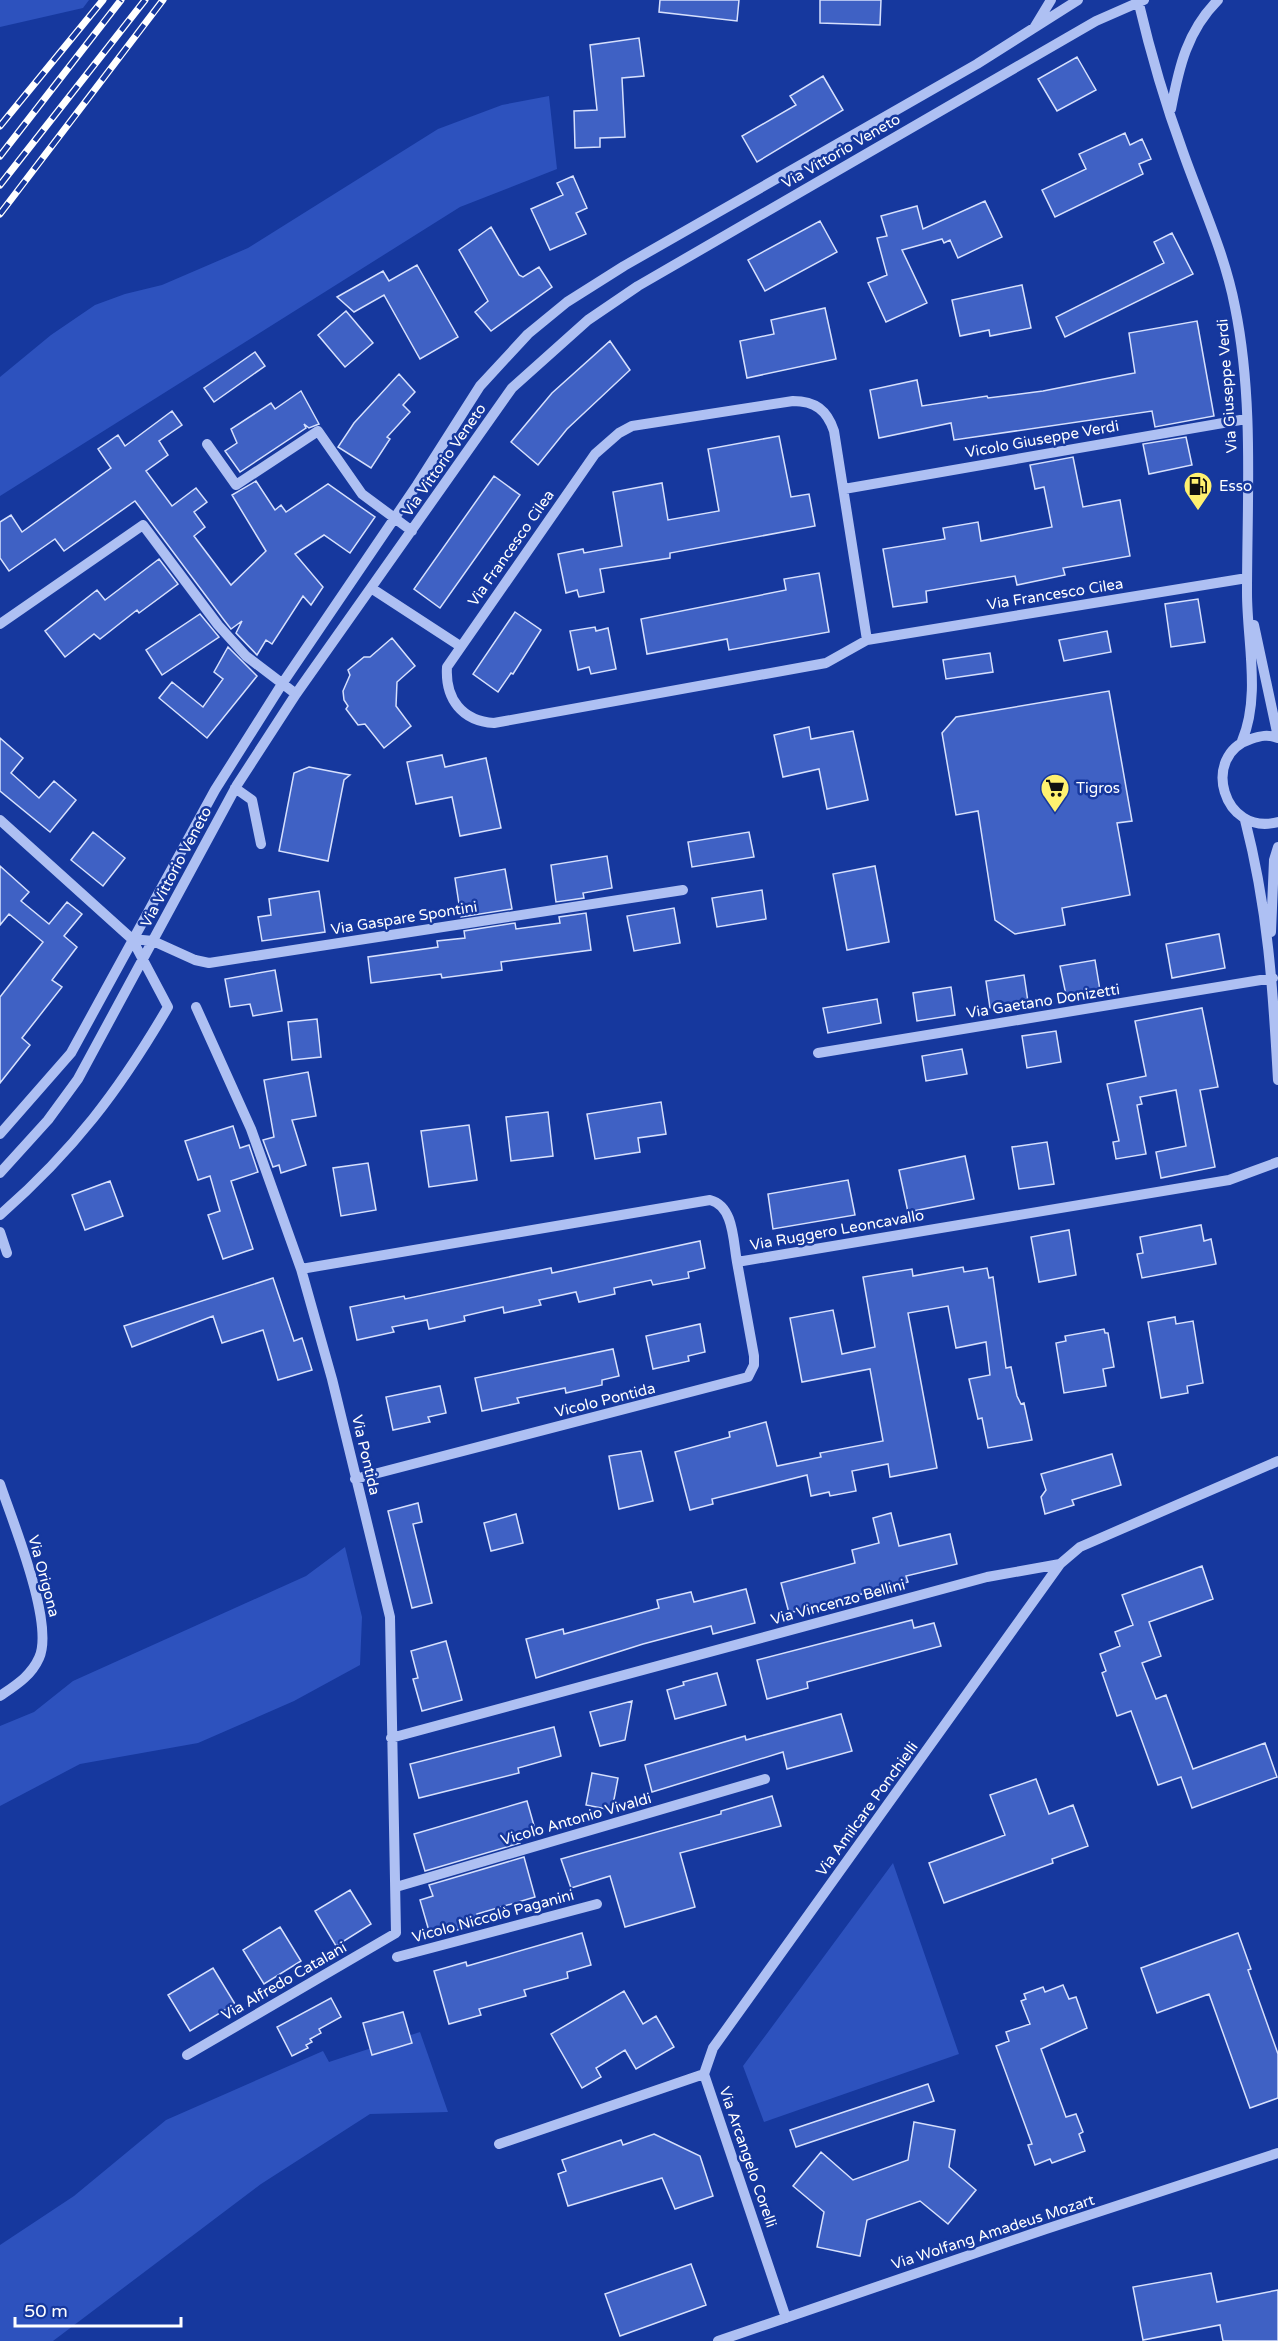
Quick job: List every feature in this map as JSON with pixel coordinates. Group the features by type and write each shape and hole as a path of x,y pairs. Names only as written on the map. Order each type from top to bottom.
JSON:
{"street":[{"path":"1032,30 1051,0 1059,12"},
{"name":"Via Vittorio Veneto","path":"0,1134 71,1053 215,790 282,684 395,518 480,386 528,334 567,302 624,266 1032,30 1077,0"},
{"path":"1171,112 1184,52 1198,22 1218,0"},
{"name":"Via Vittorio Veneto","path":"0,1173 68,1093 109,1025 235,788 296,694 512,388 588,320 638,286 1025,61 1096,21 1140,1"},
{"name":"Via Giuseppe Verdi","path":"1140,1 1171,112 1230,284 1238,323 1246,419 1247,596 1251,690 1250,714 1242,741"},
{"name":"Via Francesco Cilea","path":"867,640 844,489 830,417 820,407 808,401 793,401 632,426 607,442 595,454 460,646 447,667 446,682 452,701 462,712 479,722 494,723 826,663 867,640 1247,578"},
{"name":"Vicolo Giuseppe Verdi","path":"844,489 1246,419"},
{"path":"207,444 236,485 318,431 362,494 412,531"},
{"path":"0,624 143,525 218,625 246,656 296,694"},
{"path":"371,588 460,646"},
{"name":"Via Giuseppe Verdi","path":"1247,596 1278,737"},
{"path":"1278,737 1261,735 1242,741 1233,750 1224,766 1222,783 1232,808 1245,820 1255,858 1273,978 1278,1080"},
{"path":"235,788 252,800 261,844"},
{"path":"0,820 132,939 168,1007 102,1110 46,1175 0,1215"},
{"path":"1245,820 1278,822"},
{"path":"1270,953 1275,860 1278,847"},
{"name":"Via Gaspare Spontini","path":"132,939 153,941 189,958 209,963 683,890"},
{"name":"Via Gaetano Donizetti","path":"818,1053 1273,978"},
{"name":"Via Pontida","path":"196,1007 251,1129 301,1269 332,1379 390,1617 396,1933"},
{"name":"Via Ruggero Leoncavallo","path":"301,1269 710,1200 720,1202 726,1209 737,1262 1229,1180 1278,1162"},
{"path":"0,1232 7,1253"},
{"name":"Vicolo Pontida","path":"355,1479 748,1377 754,1365 754,1356 737,1262"},
{"name":"Via Vincenzo Bellini","path":"391,1738 987,1577 1060,1564 1080,1547 1278,1461"},
{"name":"Via Origona","path":"0,1484 43,1623 40,1656 25,1679 0,1696"},
{"name":"Via Amilcare Ponchielli","path":"704,2074 713,2048 1060,1564"},
{"name":"Vicolo Antonio Vivaldi","path":"396,1887 765,1779"},
{"name":"Vicolo Niccolò Paganini","path":"397,1957 597,1904"},
{"name":"Via Alfredo Catalani","path":"187,2055 396,1933"},
{"name":"Via Arcangelo Corelli","path":"500,2144 704,2074 786,2318"},
{"name":"Via Wolfang Amadeus Mozart","path":"718,2341 1036,2232 1278,2153"}],"shaded area":[{"path":"0,0 89,0 83,8 0,27"},
{"path":"549,96 557,169 460,207 0,496 0,377 51,335 95,305 125,294 162,285 248,248 438,129 502,105"},
{"path":"345,1547 362,1617 360,1665 294,1701 198,1743 80,1764 0,1806 0,1726 34,1712 73,1681 306,1576"},
{"path":"893,1863 959,2054 764,2122 743,2066"},
{"path":"420,2032 448,2112 370,2114 261,2184 53,2341 0,2341 0,2245 74,2196 166,2120 323,2051 329,2062"}],"building":[{"path":"660,0 739,0 737,21 659,12"},
{"path":"820,0 881,0 880,25 820,23"},
{"path":"639,38 644,76 622,78 625,137 600,138 600,147 575,148 574,111 597,110 590,45"},
{"path":"1077,57 1096,90 1057,111 1038,79"},
{"path":"823,76 843,110 757,162 742,136 796,105 790,96"},
{"path":"1125,133 1130,145 1142,139 1151,159 1139,164 1143,174 1055,217 1042,190 1086,169 1079,154"},
{"path":"573,176 587,208 576,213 586,234 550,250 531,209 563,195 557,183"},
{"path":"985,201 1002,237 958,258 950,240 944,243 942,239 902,250 927,303 886,322 868,283 887,275 877,238 887,236 881,216 917,206 923,229"},
{"path":"820,221 837,252 765,291 748,260"},
{"path":"491,227 519,275 523,277 539,267 552,287 491,331 475,312 488,301 459,250"},
{"path":"1172,233 1193,274 1065,337 1056,317 1164,263 1154,242"},
{"path":"417,265 458,337 420,359 384,295 354,312 337,297 383,271 389,281"},
{"path":"1022,285 1031,328 990,336 989,330 960,336 952,300"},
{"path":"825,308 836,359 747,378 740,341 774,334 771,320"},
{"path":"346,311 373,343 345,367 318,335"},
{"path":"1197,321 1214,416 1155,427 1152,411 954,440 951,423 879,438 870,390 917,380 922,406 987,396 988,398 1043,391 1135,373 1129,333"},
{"path":"610,341 630,370 567,429 538,465 511,442 552,393"},
{"path":"255,352 265,366 214,402 204,388"},
{"path":"399,374 415,392 403,405 410,412 387,437 390,439 371,468 338,447 354,423"},
{"path":"301,391 319,424 309,428 304,424 306,428 240,472 225,451 237,443 231,429 271,403 275,409"},
{"path":"172,411 182,425 159,441 168,455 146,471 172,506 196,488 207,502 194,512 205,527 194,536 231,585 266,551 232,495 256,481 275,510 281,505 286,512 328,484 375,517 350,553 324,535 295,554 323,587 311,605 303,596 272,644 266,640 257,655 236,633 242,621 231,629 135,501 64,551 55,539 9,571 0,558 0,522 11,515 22,532 111,468 98,449 118,435 125,446"},
{"path":"779,436 791,497 809,494 815,526 670,553 670,558 600,569 604,592 579,597 577,590 566,593 558,554 583,549 584,553 622,546 613,492 662,483 668,520 719,511 708,449"},
{"path":"1186,437 1192,465 1149,474 1143,444"},
{"path":"1073,457 1083,507 1120,500 1130,556 1063,568 1065,575 1017,585 1015,576 926,591 927,602 893,607 883,549 945,539 943,528 978,522 981,541 1052,527 1044,487 1035,489 1030,465"},
{"path":"494,476 520,495 440,608 414,589"},
{"path":"159,559 178,584 139,613 137,610 100,639 94,634 65,657 45,631 97,590 105,600"},
{"path":"819,573 829,632 729,650 727,639 647,654 641,619 786,590 784,579"},
{"path":"1198,599 1205,642 1171,647 1165,604"},
{"path":"515,612 541,630 513,674 511,673 498,692 473,674"},
{"path":"200,614 219,637 162,675 146,650"},
{"path":"595,627 596,631 608,628 616,669 591,674 589,667 578,670 570,631"},
{"path":"1107,631 1111,652 1064,661 1059,640"},
{"path":"392,638 415,666 397,682 396,706 411,726 384,748 365,724 358,725 346,709 348,706 344,700 343,691 350,675 348,670 364,657 370,657"},
{"path":"228,647 257,676 207,738 159,698 172,682 203,707 223,679 214,672"},
{"path":"990,653 993,672 946,679 943,660"},
{"name":"Tigros","path":"1109,691 1132,821 1117,823 1130,895 1062,908 1065,925 1015,934 995,920 978,811 956,815 942,733 956,717"},
{"path":"809,727 811,739 853,731 868,800 827,809 819,769 783,777 774,735"},
{"path":"0,738 23,758 11,773 39,798 54,781 76,800 50,832 0,791"},
{"path":"442,755 445,767 486,758 501,828 460,836 452,797 416,804 407,762"},
{"path":"309,767 350,775 344,780 328,861 279,851 294,773"},
{"path":"93,832 125,858 103,886 71,860"},
{"path":"749,832 754,857 692,867 688,842"},
{"path":"607,856 612,888 583,893 584,898 556,902 551,865"},
{"path":"0,866 29,892 21,901 49,924 67,902 82,914 64,936 77,947 52,980 62,987 22,1038 30,1045 0,1083 0,997 43,942 9,914 0,925"},
{"path":"875,866 889,942 847,950 833,874"},
{"path":"505,869 512,909 461,917 455,878"},
{"path":"762,890 766,919 717,927 712,898"},
{"path":"319,891 325,932 262,941 258,917 271,915 269,899"},
{"path":"674,908 680,943 634,951 627,916"},
{"path":"586,913 591,950 501,962 502,970 442,978 441,974 371,983 368,957 438,947 437,941 465,938 464,931 515,923 516,929 560,923 559,917"},
{"path":"1219,934 1225,968 1172,978 1166,944"},
{"path":"1095,960 1100,990 1066,995 1060,966"},
{"path":"275,970 282,1011 253,1016 250,1004 230,1007 225,979"},
{"path":"1024,975 1028,1002 990,1008 986,981"},
{"path":"951,987 955,1015 917,1021 913,993"},
{"path":"877,999 881,1023 828,1033 823,1008"},
{"path":"1202,1008 1218,1087 1200,1090 1215,1167 1161,1178 1156,1152 1186,1146 1176,1090 1140,1097 1142,1104 1137,1105 1146,1154 1116,1159 1113,1142 1119,1141 1107,1084 1146,1076 1135,1021"},
{"path":"317,1019 321,1057 292,1060 288,1022"},
{"path":"1056,1031 1061,1062 1027,1068 1022,1036"},
{"path":"962,1049 967,1074 926,1081 922,1056"},
{"path":"308,1072 316,1116 292,1120 306,1165 281,1173 279,1165 273,1167 263,1140 274,1137 264,1080"},
{"path":"661,1102 666,1134 638,1138 640,1152 595,1159 587,1114"},
{"path":"548,1112 553,1156 511,1161 506,1117"},
{"path":"469,1125 477,1180 429,1187 421,1131"},
{"path":"233,1126 240,1148 249,1145 258,1172 231,1181 253,1249 223,1259 208,1215 220,1211 210,1176 198,1180 185,1141"},
{"path":"1047,1142 1054,1184 1019,1189 1012,1147"},
{"path":"965,1156 974,1199 908,1212 899,1170"},
{"path":"368,1163 376,1210 341,1216 333,1168"},
{"path":"848,1180 855,1215 773,1229 768,1194"},
{"path":"110,1181 123,1216 85,1230 72,1195"},
{"path":"1201,1225 1204,1241 1211,1239 1216,1264 1142,1278 1137,1254 1143,1253 1140,1237"},
{"path":"1069,1230 1076,1275 1039,1282 1031,1237"},
{"path":"700,1241 705,1268 688,1272 689,1278 653,1285 651,1280 614,1288 615,1294 579,1302 576,1292 539,1300 541,1305 504,1313 503,1307 464,1316 465,1321 429,1329 427,1320 392,1327 394,1332 357,1340 350,1307 404,1296 405,1299 551,1268 552,1273"},
{"path":"963,1267 964,1272 987,1268 989,1278 993,1277 1006,1368 1011,1367 1017,1396 1021,1404 1024,1403 1032,1440 988,1448 982,1418 978,1419 969,1379 990,1375 986,1342 956,1348 948,1306 908,1313 937,1468 890,1477 888,1464 852,1471 856,1491 830,1496 829,1492 811,1496 807,1475 712,1499 713,1504 690,1510 675,1452 730,1437 729,1432 766,1422 777,1466 821,1457 820,1453 883,1441 870,1369 802,1382 790,1318 833,1310 842,1354 875,1347 863,1277 912,1269 913,1276"},
{"path":"273,1278 294,1341 302,1338 312,1370 278,1380 263,1330 222,1343 213,1316 132,1347 124,1326"},
{"path":"1175,1317 1176,1324 1193,1321 1203,1383 1187,1386 1188,1393 1161,1398 1148,1322"},
{"path":"700,1324 705,1352 688,1356 689,1361 653,1369 646,1336"},
{"path":"1104,1329 1105,1333 1108,1333 1114,1367 1103,1369 1106,1386 1064,1393 1056,1343 1066,1341 1065,1336"},
{"path":"613,1349 619,1376 602,1380 602,1385 566,1393 565,1388 517,1398 519,1403 482,1411 475,1378"},
{"path":"440,1386 446,1413 428,1417 430,1422 393,1430 386,1397"},
{"path":"641,1451 653,1501 619,1509 609,1456"},
{"path":"1112,1454 1121,1485 1072,1500 1074,1505 1045,1514 1041,1497 1046,1490 1041,1474"},
{"path":"418,1503 422,1522 413,1524 432,1603 412,1608 388,1511"},
{"path":"891,1513 899,1546 950,1534 957,1564 906,1576 908,1582 789,1613 781,1583 855,1563 852,1550 879,1543 873,1518"},
{"path":"516,1514 523,1543 491,1551 484,1523"},
{"path":"1202,1566 1213,1599 1149,1622 1161,1656 1142,1663 1156,1699 1166,1695 1193,1769 1265,1743 1277,1777 1192,1808 1181,1777 1158,1785 1131,1711 1117,1716 1102,1673 1106,1671 1100,1654 1120,1646 1115,1632 1133,1625 1122,1595"},
{"path":"746,1589 755,1623 713,1634 711,1626 643,1644 536,1678 526,1639 563,1629 564,1634 659,1608 657,1600 691,1592 694,1602"},
{"path":"912,1620 914,1628 934,1623 941,1646 807,1682 808,1688 767,1699 757,1660"},
{"path":"446,1641 462,1700 422,1711 413,1679 418,1678 411,1651"},
{"path":"717,1673 726,1705 675,1719 667,1690 684,1685 683,1682"},
{"path":"632,1701 625,1740 600,1746 590,1712"},
{"path":"841,1714 852,1751 787,1769 783,1752 652,1792 645,1765 745,1736 746,1740"},
{"path":"554,1727 561,1756 518,1768 519,1773 419,1798 410,1764"},
{"path":"592,1773 618,1778 612,1810 586,1805"},
{"path":"1036,1779 1049,1814 1073,1805 1088,1846 1052,1859 1053,1863 944,1903 929,1863 1005,1835 990,1795"},
{"path":"772,1796 781,1826 680,1853 695,1907 625,1927 610,1876 571,1888 561,1859 721,1814 721,1811"},
{"path":"527,1801 535,1829 517,1834 520,1843 425,1871 414,1834"},
{"path":"524,1857 535,1897 477,1914 480,1923 431,1938 420,1900 433,1896 429,1885"},
{"path":"350,1890 371,1924 336,1946 315,1911"},
{"path":"280,1927 301,1961 264,1984 243,1950"},
{"path":"582,1933 591,1965 567,1972 568,1978 524,1990 526,1996 479,2009 481,2015 449,2024 434,1971 466,1962 467,1966"},
{"path":"1238,1933 1251,1969 1248,1970 1278,2054 1278,2098 1250,2108 1209,1994 1157,2013 1141,1968"},
{"path":"213,1968 235,2004 190,2031 168,1995"},
{"path":"1063,1985 1069,1999 1076,1997 1087,2028 1041,2049 1066,2117 1076,2114 1083,2132 1079,2134 1085,2151 1052,2163 1050,2159 1035,2165 1028,2145 1032,2144 996,2046 1009,2041 1006,2032 1030,2024 1021,2001 1026,1999 1024,1994 1043,1987 1045,1992"},
{"path":"624,1991 643,2024 656,2016 674,2047 636,2069 625,2050 596,2068 601,2077 582,2088 551,2034"},
{"path":"331,1998 341,2017 319,2029 321,2033 310,2039 312,2042 306,2045 308,2048 292,2056 277,2027"},
{"path":"403,2012 412,2043 372,2055 363,2023"},
{"path":"928,2084 934,2101 796,2147 790,2130"},
{"path":"914,2122 955,2130 949,2167 976,2190 948,2224 920,2201 867,2220 860,2256 817,2247 824,2212 793,2186 821,2152 853,2180 908,2160"},
{"path":"654,2134 700,2156 713,2196 675,2209 662,2178 568,2206 558,2174 566,2171 562,2160 621,2140 623,2145"},
{"path":"691,2264 706,2305 620,2336 605,2294"},
{"path":"1211,2273 1217,2302 1278,2290 1278,2341 1223,2341 1220,2325 1143,2340 1133,2287"}],"railway":[{"path":"0,126 103,0"},
{"path":"0,156 121,0"},
{"path":"0,185 145,0"},
{"path":"0,214 163,0"}],"place":[{"name":"Esso","path":"1198,512"},
{"name":"Tigros","path":"1055,814"}]}
